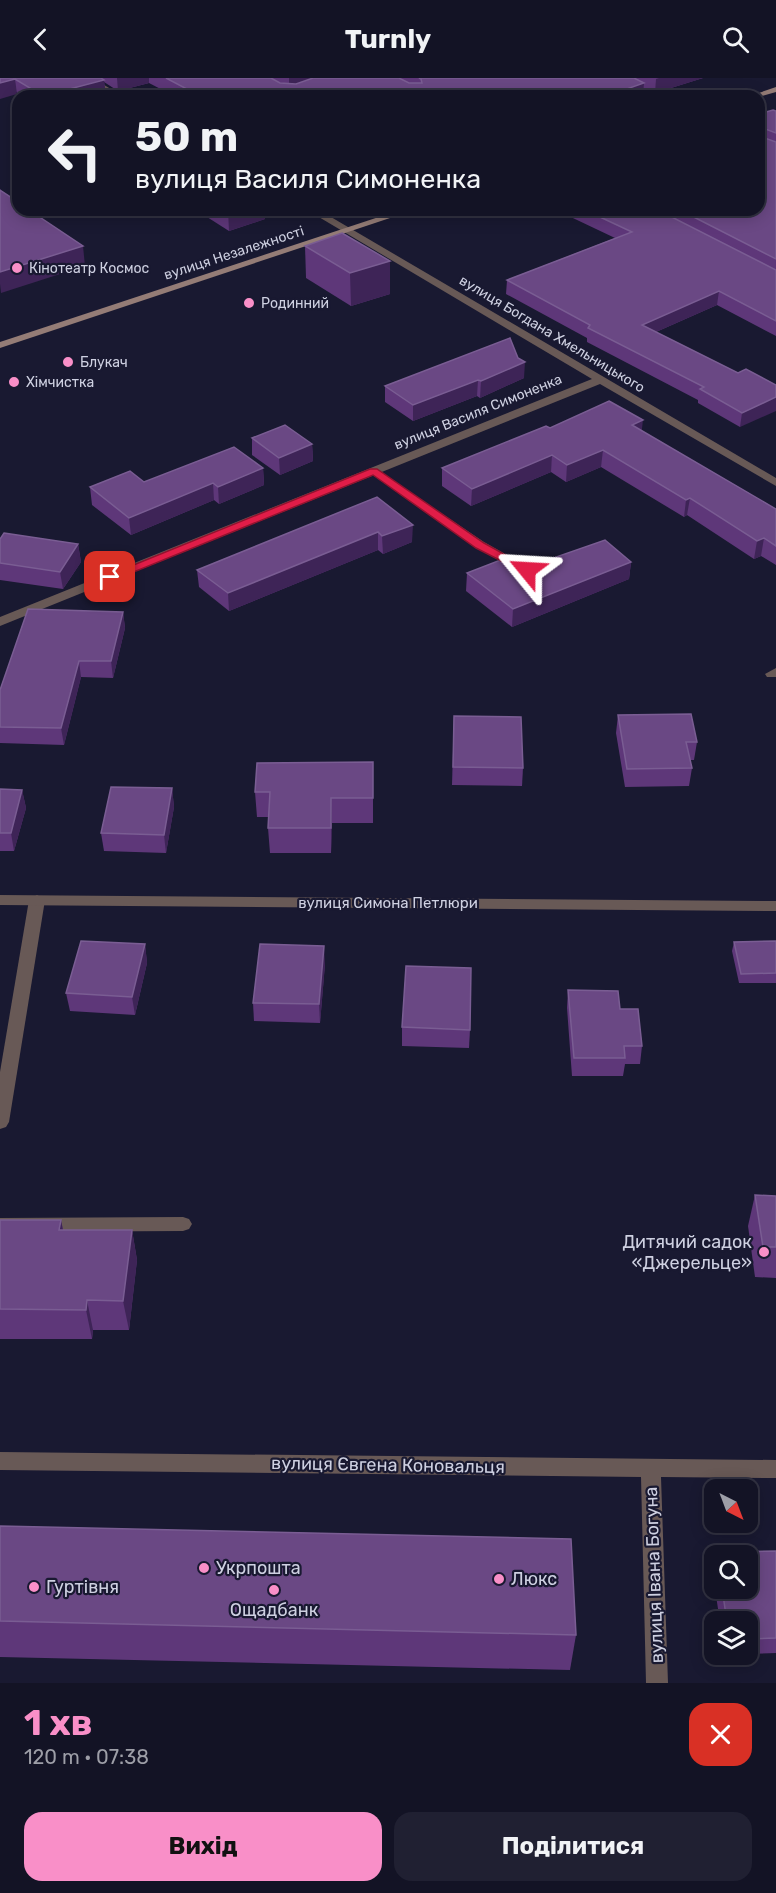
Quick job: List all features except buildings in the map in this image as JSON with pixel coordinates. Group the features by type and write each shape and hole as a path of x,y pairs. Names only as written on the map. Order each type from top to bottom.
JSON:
{"main road":[{"name":"вулиця Незалежності","path":"0,345 391,216"}],"street":[{"path":"87,78 108,90"},
{"path":"612,78 638,90"},
{"name":"вулиця Богдана Хмельницького","path":"322,216 776,483"},
{"name":"вулиця Василя Симоненка","path":"0,622 600,380"},
{"path":"374,471 480,545 527,570"},
{"name":"вулиця Симона Петлюри","path":"0,900 776,906"},
{"path":"0,1122 37,900"},
{"path":"0,1225 183,1224"},
{"name":"вулиця Євгена Коновальця","path":"0,1461 776,1469"},
{"name":"вулиця Івана Богуна","path":"651,1467 657,1683"}],"place":[{"name":"Кінотеатр Космос","path":"17,268"},
{"name":"Родинний","path":"249,303"},
{"name":"Блукач","path":"68,362"},
{"name":"Хімчистка","path":"14,382"},
{"name":"Дитячий садок «Джерельце»","path":"764,1252"},
{"name":"Укрпошта","path":"204,1568"},
{"name":"Люкс","path":"499,1579"},
{"name":"Гуртівня","path":"34,1587"},
{"name":"Ощадбанк","path":"274,1590"}],"route":[{"path":"110,577 374,471 480,545 527,570"}]}
